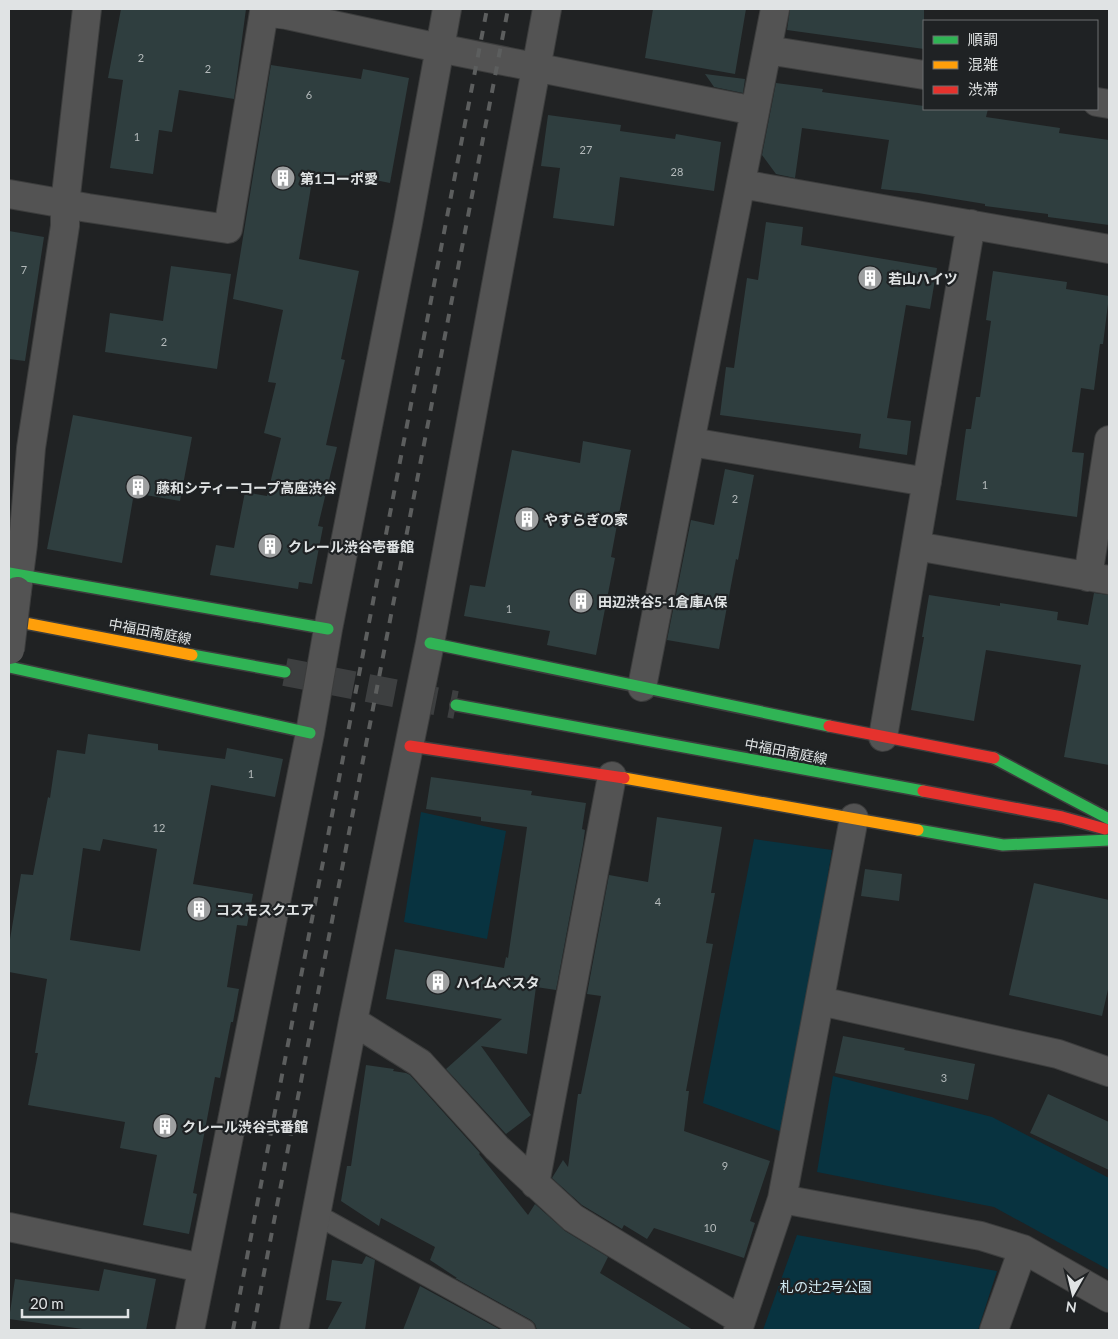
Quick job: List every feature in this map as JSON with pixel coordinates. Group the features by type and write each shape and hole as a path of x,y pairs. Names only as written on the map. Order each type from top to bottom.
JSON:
{"street":[{"path":"87,9 65,226 20,445 23,544 15,579 9,661 310,733"},
{"path":"190,1330 310,733 328,629 408,223 447,9"},
{"path":"294,1330 353,1021 430,644 546,9"},
{"path":"642,687 775,9"},
{"path":"9,194 228,229 264,10 440,48 755,111"},
{"path":"767,50 923,75"},
{"path":"742,184 1109,249"},
{"path":"883,737 971,224"},
{"path":"916,546 1099,579 1109,440"},
{"path":"690,442 927,482"},
{"path":"15,579 328,629"},
{"name":"中福田南庭線","path":"9,620 285,672"},
{"path":"430,644 883,737 996,758 1109,819"},
{"name":"中福田南庭線","path":"456,705 1052,815 1109,830"},
{"path":"410,746 612,776 1003,845 1109,840"},
{"path":"535,1184 612,776"},
{"path":"353,1021 420,1063 498,1148 573,1218 740,1325 782,1199 854,818"},
{"path":"820,1001 1058,1054 1109,1072"},
{"path":"782,1199 981,1236 1023,1249 1109,1298"},
{"path":"9,1227 202,1268"},
{"path":"994,1330 1023,1249"}],"lane":[{"path":"317,1216 526,1330"}],"green space":[{"path":"421,812 506,831 487,939 404,922"},
{"path":"754,839 832,850 785,1133 703,1103"},
{"path":"833,1076 992,1117 1109,1178 1109,1270 994,1207 817,1172"},
{"name":"札の辻2号公園","path":"797,1235 997,1271 978,1330 763,1330"}],"building":[{"path":"121,9 246,9 234,99 179,90 172,132 159,130 153,174 110,168 123,80 108,78"},
{"path":"653,9 746,9 735,74 645,58"},
{"path":"790,9 924,9 923,49 787,30"},
{"path":"271,65 361,79 363,69 409,78 390,183 370,179 369,185 313,175 299,259 359,271 341,359 345,360 326,445 337,447 318,526 323,527 312,584 299,582 298,589 210,575 216,545 234,548 245,492 267,496 281,438 264,433 276,383 268,382 283,310 233,299"},
{"path":"705,74 745,79 743,93 714,87"},
{"path":"776,83 823,89 822,92 923,106 923,110 988,110 986,117 1060,128 1059,133 1109,140 1109,225 1048,217 1048,214 985,206 985,204 918,193 881,189 889,140 802,128 795,178 776,174 762,155"},
{"path":"548,115 621,125 620,131 675,139 676,134 721,142 714,191 620,177 614,226 553,218 560,168 541,166"},
{"path":"766,222 803,227 801,245 937,268 930,309 906,305 887,418 911,421 907,455 859,448 861,434 720,415 726,367 734,368 747,278 758,280"},
{"path":"9,231 44,237 25,361 9,359"},
{"path":"171,266 231,274 217,369 105,352 110,313 163,321"},
{"path":"993,271 1067,282 1066,289 1109,296 1103,344 1100,344 1094,390 1081,388 1072,452 1084,453 1077,517 956,500 966,429 971,429 976,397 980,397 991,321 986,320"},
{"name":"藤和シティーコープ高座渋谷","path":"73,415 192,437 180,501 134,493 122,563 47,549"},
{"path":"583,441 631,450 611,557 615,558 596,655 547,645 550,631 464,616 470,585 485,587 512,450 580,463"},
{"path":"725,469 754,475 719,649 667,640 691,520 714,525"},
{"path":"1094,593 1109,595 1109,765 1064,757 1081,665 986,650 974,721 911,710 924,637 922,637 929,595 1000,606 1000,603 1058,612 1057,620 1088,625"},
{"path":"88,734 158,744 158,750 225,759 227,748 283,759 275,797 211,785 193,884 253,894 247,926 237,925 227,987 239,989 220,1078 215,1077 193,1193 197,1194 189,1234 143,1225 157,1155 120,1148 125,1122 28,1105 38,1053 35,1053 47,979 9,972 9,945 21,874 33,875 48,797 50,798 57,750 85,754","holes":["103,839 157,849 140,951 70,940 83,848 100,851"]},
{"path":"431,777 532,791 531,795 586,803 582,829 585,830 583,845 556,990 536,987 527,1054 481,1046 531,1115 506,1134 446,1069 502,1019 386,999 395,949 504,968 506,957 508,958 527,827 481,821 481,817 426,809"},
{"path":"657,817 722,827 711,893 715,893 706,943 713,944 686,1091 689,1091 684,1131 770,1161 750,1221 755,1223 744,1258 654,1228 647,1239 624,1225 622,1229 582,1205 552,1178 563,1160 568,1167 578,1094 581,1094 601,996 587,994 609,875 648,882"},
{"path":"865,869 902,874 899,901 861,896"},
{"path":"1034,883 1109,900 1109,985 1102,1016 1009,995"},
{"path":"843,1036 975,1064 968,1100 835,1073"},
{"path":"366,1065 394,1069 393,1071 410,1075 480,1153 528,1215 535,1204 565,1231 608,1257 600,1273 693,1330 537,1330 531,1320 455,1278 457,1278 430,1260 435,1247 381,1218 379,1226 341,1201 347,1166 351,1166"},
{"path":"1048,1094 1109,1122 1109,1170 1030,1133"},
{"path":"366,1256 375,1260 365,1330 327,1330 342,1302 326,1300 332,1260 362,1264"},
{"path":"104,1269 156,1279 146,1330 90,1330 9,1319 15,1279 99,1291"},
{"path":"420,1286 501,1330 403,1330"}],"tunnel":[{"path":"285,672 456,705"}],"railway":[{"path":"233,1330 487,9"},
{"path":"253,1330 508,9"}],"traffic: fast":[{"path":"9,573 328,629"},
{"path":"430,643 829,726"},
{"path":"192,655 285,672"},
{"path":"9,667 310,733"},
{"path":"456,705 923,791"},
{"path":"994,758 1109,819"},
{"path":"918,830 1003,845 1109,840"}],"traffic: slow":[{"path":"9,620 192,655"},
{"path":"624,778 918,830"}],"traffic: jam":[{"path":"829,726 994,758"},
{"path":"410,746 624,778"},
{"path":"923,791 1062,817 1105,829"}],"place":[{"name":"第1コーポ愛","path":"283,178"},
{"name":"若山ハイツ","path":"870,278"},
{"name":"藤和シティーコープ高座渋谷","path":"138,487"},
{"name":"やすらぎの家","path":"527,519"},
{"name":"クレール渋谷壱番館","path":"270,546"},
{"name":"田辺渋谷5-1倉庫A保","path":"581,601"},
{"name":"コスモスクエア","path":"199,909"},
{"name":"ハイムベスタ","path":"438,982"},
{"name":"クレール渋谷弐番館","path":"165,1126"}]}
